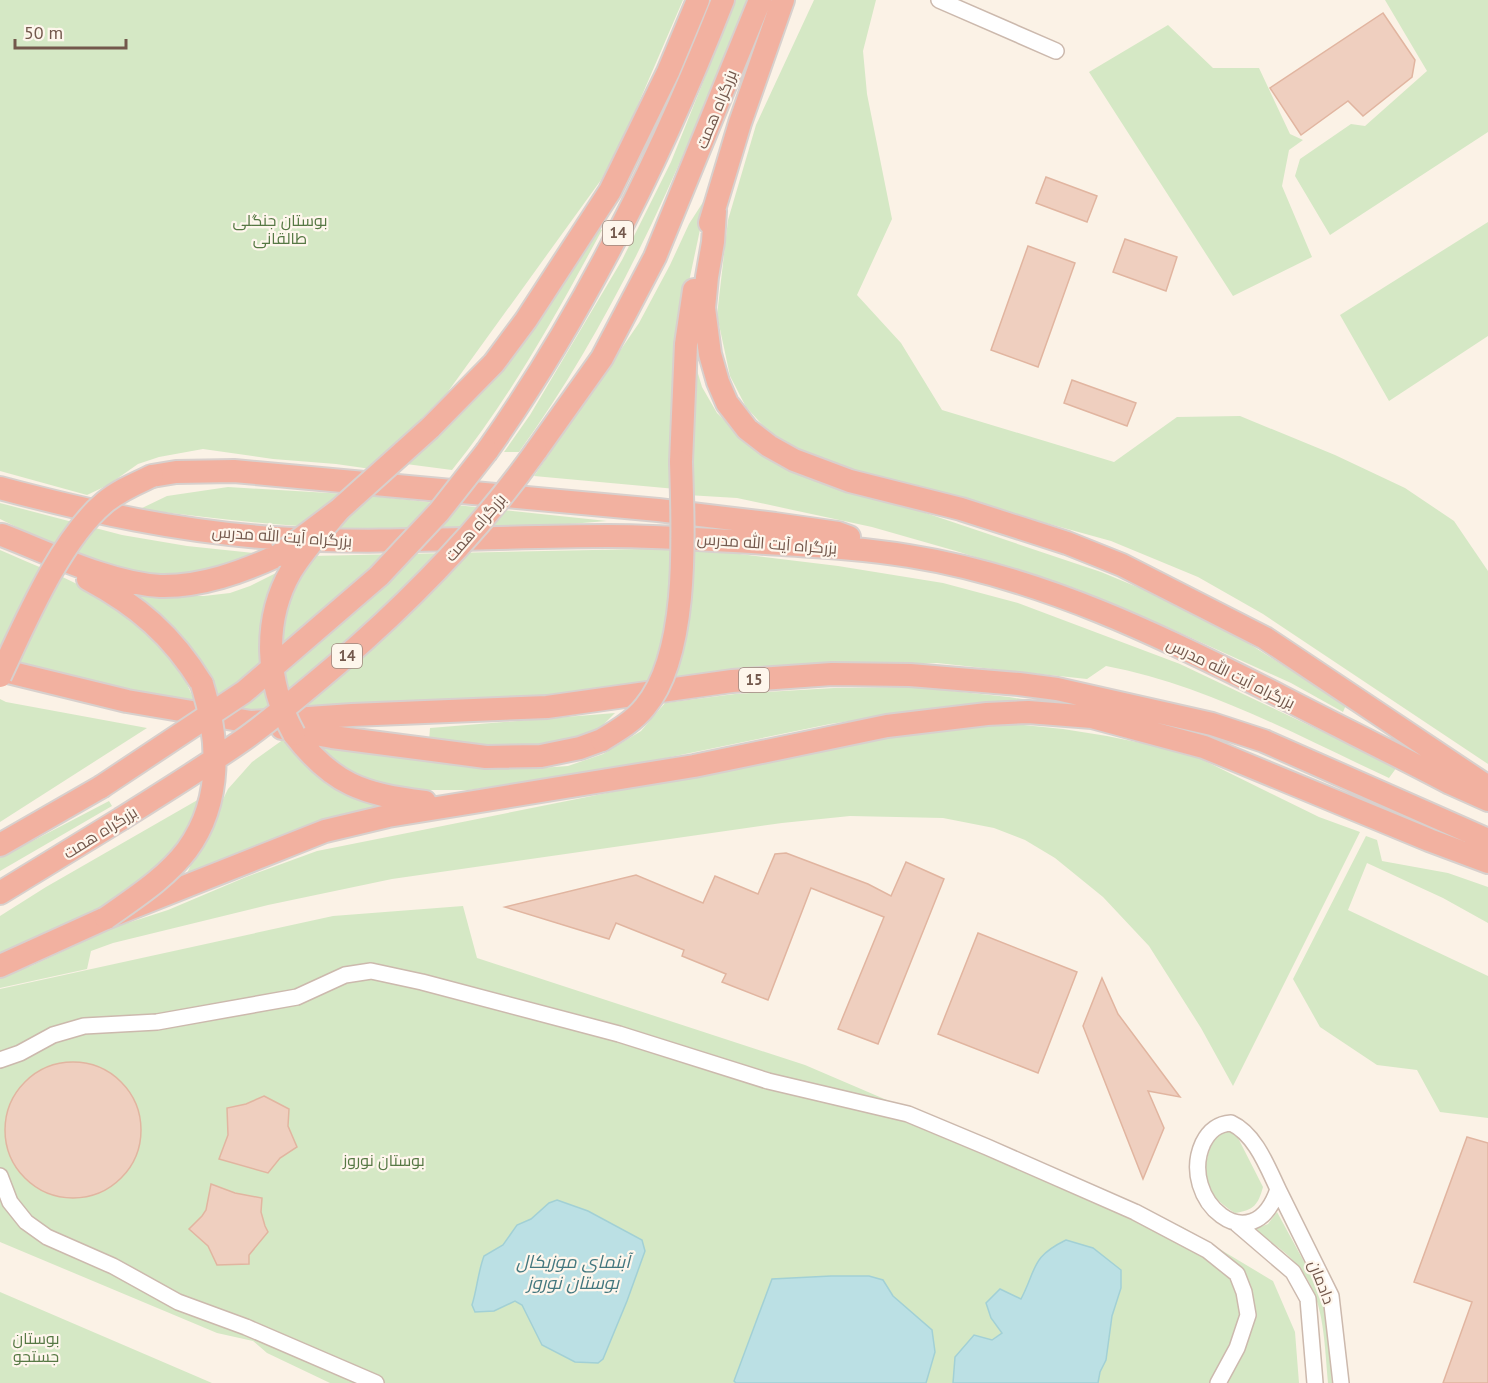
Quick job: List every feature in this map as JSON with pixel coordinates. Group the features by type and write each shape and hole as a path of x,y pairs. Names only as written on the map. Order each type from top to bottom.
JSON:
{"highway":[{"path":"1,535 119,578 162,586 226,577 279,555 340,509 430,428 452,403 494,363 526,320 610,191 663,82 698,0"},
{"name":"بزرگراه همت","path":"0,845 101,787 244,692 379,576 440,512 487,451 533,385 594,281 700,59 723,0"},
{"name":"بزرگراه همت","path":"0,892 121,819 244,740 342,661 416,593 510,488 602,358 655,257 760,0"},
{"path":"251,722 332,737 486,757 541,756 580,748 602,740 620,729 645,708 654,695 670,653 680,595 683,386 690,315 704,240 715,211 740,123 783,0"},
{"path":"715,211 704,308 710,354 727,403 747,429 769,446 794,460 850,481 961,509 1067,543 1122,565 1265,638 1488,787"},
{"path":"0,676 39,596 62,555 82,527 102,504 117,493 152,476 176,472 234,471 658,510 838,533 913,557"},
{"name":"بزرگراه آیت الله مدرس","path":"0,488 172,527 272,538 342,541 634,537 704,539 838,548 913,557 1017,581 1073,601 1224,667 1450,783 1488,800"},
{"path":"340,509 303,553 291,572 281,592 274,616 270,654 275,687 285,717 294,734 321,765 342,780 387,797 450,805"},
{"path":"1,535 101,586 140,611 170,639 188,662 202,684 210,709 216,774 206,815 198,833 185,852 153,884 106,918"},
{"name":"15","path":"0,670 127,701 251,722 547,706 732,681 832,674 888,673 1019,684 1057,689 1166,712 1264,741 1488,840"},
{"path":"0,966 106,918 325,831 388,816 450,805 694,766 888,726 987,714 1062,714 1092,717 1204,747 1488,862"}],"street":[{"path":"939,0 1056,51"},
{"path":"0,1060 20,1053 53,1035 84,1026 157,1022 297,997 345,975 370,971 422,982 619,1034 768,1081 908,1114 1135,1212 1207,1250 1237,1274 1244,1292 1248,1315 1236,1347 1218,1383"},
{"path":"1231,1123 1241,1127 1253,1142 1278,1189 1273,1204 1264,1216 1253,1222 1237,1224 1220,1214 1206,1200 1197,1178 1196,1165 1199,1152 1210,1132 1220,1124 1231,1123"},
{"path":"0,1176 10,1202 26,1222 47,1237 113,1266 178,1302 246,1327 376,1383"},
{"name":"دادمان","path":"1278,1189 1331,1296 1341,1383"},
{"name":"دادمان","path":"1237,1224 1293,1272 1308,1299 1315,1383"}],"green space":[{"name":"بوستان جنگلی طالقانی","path":"0,0 683,0 627,130 601,180 447,393 371,469 203,449 159,457 138,464 108,485 87,495 0,471"},
{"path":"736,0 747,0 674,176 619,290 555,399 519,452 504,452 530,415 622,260 671,162"},
{"path":"814,0 876,0 863,51 867,94 892,219 857,295 901,343 942,410 1114,462 1177,417 1240,416 1335,455 1405,488 1454,521 1488,571 1488,764 1263,614 1198,577 1111,541 813,459 775,439 746,407 730,376 717,315 728,220 756,125"},
{"path":"1385,0 1488,0 1488,132 1330,235 1295,176 1300,159 1351,124 1365,126 1427,71"},
{"path":"1168,25 1213,68 1259,68 1290,134 1303,140 1289,150 1282,186 1312,257 1233,296 1089,72"},
{"path":"705,199 687,291 676,489 534,476 639,323 689,224"},
{"path":"1488,222 1488,336 1389,401 1340,315"},
{"path":"595,227 602,230 550,323 514,384 452,470 406,464"},
{"path":"694,360 702,387 717,413 741,436 782,465 817,481 896,503 1101,572 1200,613 1346,705 1343,712 1291,683 1077,589 872,527 737,498 687,495"},
{"path":"228,487 362,495 607,521 488,530 371,530 255,522 140,509 167,496"},
{"path":"0,503 122,535 187,546 264,554 195,578 133,576 51,544 0,519"},
{"path":"691,548 838,566 943,583 1018,603 1180,664 1397,767 1389,778 1251,713 1180,686 1106,666 1087,679 937,663 850,667 671,681 469,703 262,710 216,708 128,595 204,596 230,593 250,586 310,556"},
{"path":"0,550 74,582 97,594 140,623 176,664 197,706 41,671 0,658"},
{"path":"914,687 1053,704 950,706 830,724 598,772 469,790 415,790 366,781 345,769 322,746 467,765 527,769 568,766 603,754 641,731 665,703 735,694 834,688"},
{"path":"0,699 6,702 147,728 0,822"},
{"path":"615,713 598,730 585,738 522,751 429,742 430,728"},
{"path":"994,722 1107,736 1161,747 1201,759 1319,817 1360,832 1233,1086 1201,1028 1149,946 1103,897 1055,858 1025,840 994,828 943,818 850,816 782,823 392,879 268,905 113,943 91,951 87,969 0,988 0,977 31,966 115,927 168,910 246,877 317,851 697,775 881,734"},
{"path":"284,739 306,764 386,807 301,833 187,873 228,789 252,762"},
{"path":"201,798 188,832 178,846 135,888 85,918 0,953 0,916"},
{"path":"109,801 112,806 0,871 0,858"},
{"path":"1366,836 1377,840 1382,861 1448,873 1488,887 1488,923 1443,898 1367,863 1348,910 1488,976 1488,1118 1440,1112 1417,1070 1377,1065 1320,1027 1293,979"},
{"name":"بوستان نوروز","path":"463,906 477,958 805,1065 1181,1226 1273,1281 1295,1332 1299,1383 330,1383 267,1353 253,1341 217,1333 0,1242 0,989 333,916"},
{"path":"1224,1130 1236,1134 1263,1187 1254,1206 1235,1213 1212,1193 1206,1178 1205,1170 1210,1149 1217,1136"},
{"path":"1277,1212 1321,1293 1327,1321 1332,1383 1328,1383 1320,1313 1306,1276 1293,1260 1252,1230 1268,1224"},
{"name":"بوستان جستجو","path":"0,1292 212,1383 0,1383"}],"water":[{"name":"آبنمای موزیکال بوستان نوروز","path":"557,1200 588,1211 642,1240 645,1251 603,1359 598,1363 575,1362 542,1345 522,1305 515,1301 494,1311 475,1312 472,1305 484,1256 503,1245 517,1225 531,1219 549,1203"},
{"path":"1066,1240 1093,1248 1121,1270 1121,1288 1112,1316 1106,1360 1098,1383 953,1383 955,1357 974,1335 992,1340 1002,1333 991,1318 986,1303 1000,1289 1021,1299 1036,1264 1046,1252"},
{"path":"869,1276 883,1280 893,1296 932,1330 935,1352 926,1383 736,1383 734,1381 772,1279"}],"building":[{"path":"1383,13 1415,60 1412,77 1363,116 1348,101 1301,135 1270,88"},
{"path":"1046,177 1097,196 1087,222 1036,203"},
{"path":"1125,239 1177,257 1166,291 1113,272"},
{"path":"1028,246 1075,263 1038,367 991,350"},
{"path":"1072,380 1136,403 1127,426 1064,403"},
{"path":"786,853 868,884 891,896 906,862 944,879 878,1044 838,1029 884,917 811,888 768,1000 722,982 726,974 682,956 684,950 616,923 609,939 505,907 636,875 703,903 715,876 758,894 775,854"},
{"path":"978,933 1077,972 1038,1073 938,1034"},
{"path":"1102,978 1118,1014 1180,1097 1148,1091 1164,1128 1143,1179 1083,1026"},
{"path":"73,1062 99,1067 111,1073 121,1082 130,1092 136,1104 141,1130 136,1156 130,1168 121,1178 111,1187 99,1193 73,1198 47,1193 35,1187 25,1178 16,1168 10,1156 5,1130 10,1104 16,1092 25,1082 35,1073 47,1067"},
{"path":"264,1096 289,1109 288,1126 297,1147 280,1158 268,1173 219,1159 228,1135 227,1108 246,1104"},
{"path":"1467,1137 1488,1143 1488,1383 1443,1383 1472,1302 1414,1282"},
{"path":"211,1184 235,1193 262,1198 261,1212 268,1232 249,1255 249,1264 217,1265 208,1246 189,1229 206,1210"}]}
